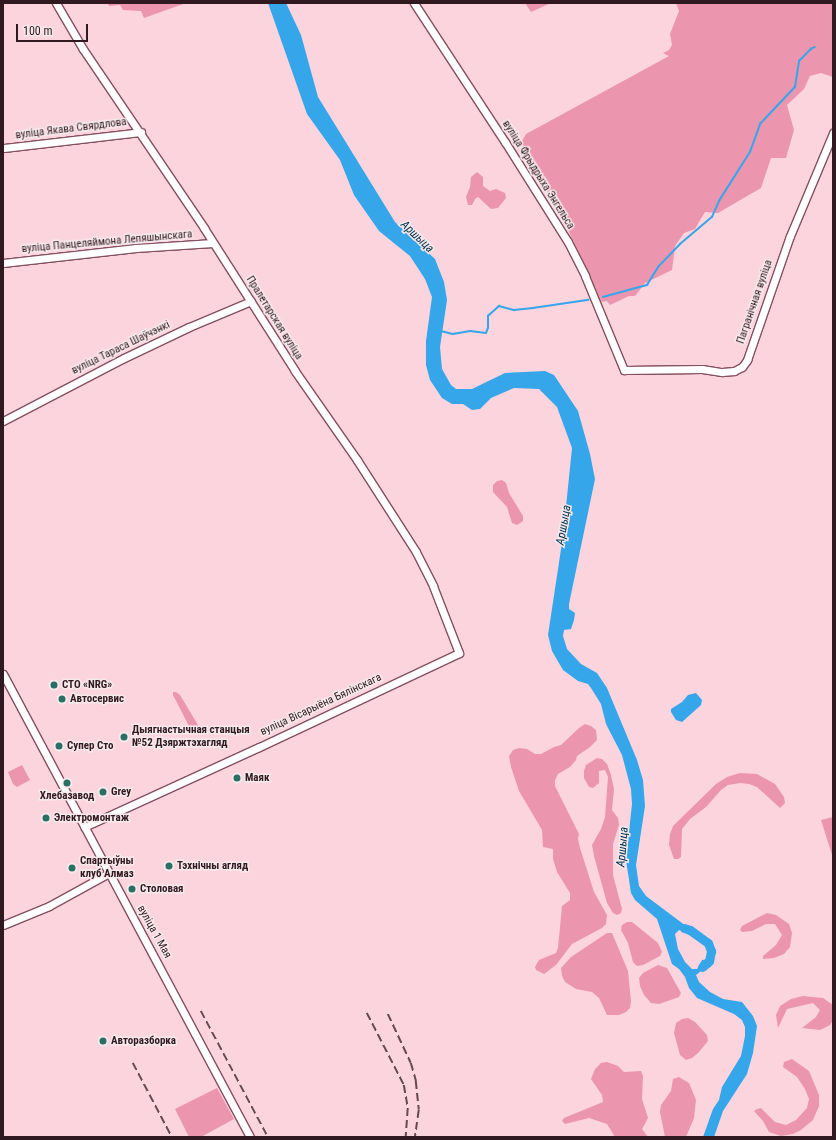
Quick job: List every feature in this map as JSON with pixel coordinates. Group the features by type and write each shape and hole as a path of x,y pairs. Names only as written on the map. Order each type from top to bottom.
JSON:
{"street":[{"name":"Пралетарская вуліца","path":"56,3 71,30 141,132 295,371 357,460 416,552 433,586 459,653"},
{"name":"вуліца Фрыдрыха Энгельса","path":"414,3 568,242 585,276 624,370"},
{"name":"вуліца Якава Свярдлова","path":"3,148 141,132"},
{"name":"Пагранічная вуліца","path":"624,370 702,369 722,372 734,371 742,366 747,360 790,236 833,133"},
{"name":"вуліца Панцеляймона Лепяшынскага","path":"3,263 136,248 213,243"},
{"name":"вуліца Тараса Шаўчэнкі","path":"3,421 124,358 189,327 251,301"},
{"name":"вуліца Вісарыёна Бялінскага","path":"84,827 279,738 459,653"},
{"name":"вуліца 1 Мая","path":"3,674 250,1137"},
{"path":"3,925 49,906 109,873"}],"shaded area":[{"path":"108,3 186,3 144,18 141,11 123,10 120,5 109,6"},
{"path":"525,3 551,3 531,12"},
{"path":"676,3 833,3 833,77 821,73 810,76 804,89 787,105 794,130 786,158 771,158 761,188 718,213 705,212 695,229 684,233 675,246 672,270 645,283 635,296 629,296 610,305 607,301 601,302 569,232 521,143 526,134 669,56 663,53 669,50 672,45 670,34 679,11"},
{"path":"477,172 483,177 483,186 490,191 496,189 505,193 506,198 498,208 491,209 478,197 472,205 468,205 466,197 470,187 471,177"},
{"path":"502,480 506,483 509,493 523,516 523,521 517,525 512,523 507,507 493,492 493,485 497,481"},
{"path":"173,692 180,695 198,725 200,730 199,732 194,732 190,728 173,695"},
{"path":"585,724 596,730 597,740 577,756 576,760 570,767 558,774 555,780 555,786 579,834 578,839 580,848 594,892 607,915 606,924 602,928 572,944 556,965 544,974 536,970 535,967 539,960 556,953 558,948 562,906 570,900 570,893 557,872 553,859 553,849 543,847 542,830 519,791 509,756 513,750 519,748 527,749 535,754 541,754 561,745"},
{"path":"597,758 602,759 607,764 611,775 614,789 612,810 618,818 619,825 613,844 613,875 622,909 621,913 617,915 613,913 607,903 592,845 601,829 605,817 608,777 605,770 599,771 599,783 593,788 589,787 584,778 584,771 586,765"},
{"path":"22,765 30,780 17,787 13,784 8,772"},
{"path":"740,773 757,774 775,784 784,797 785,803 780,808 757,787 749,784 740,783 728,785 721,790 706,807 690,819 682,829 681,857 674,859 669,845 670,834 673,826 716,784 727,777"},
{"path":"833,817 833,858 821,820"},
{"path":"767,913 776,915 789,924 792,933 790,947 784,954 774,958 763,959 763,956 776,945 782,935 775,924 766,924 752,931 742,932 740,930 742,926"},
{"path":"627,922 632,922 658,943 662,952 660,956 643,965 637,966 633,962 628,943 621,930 622,925"},
{"path":"607,933 612,933 628,971 631,1001 630,1008 626,1012 619,1015 607,1015 599,998 592,992 576,989 565,982 562,976 561,968 571,957"},
{"path":"658,965 667,968 681,993 679,997 659,1004 651,1003 644,995 640,986 639,978 643,973"},
{"path":"803,996 823,998 833,1005 833,1020 830,1025 820,1030 802,1028 816,1017 820,1010 813,1003 787,1009 778,1028 776,1015 780,1006 791,999"},
{"path":"688,1018 695,1022 707,1035 708,1041 698,1053 692,1058 686,1060 680,1055 674,1033 676,1023 682,1019"},
{"path":"792,1059 809,1071 819,1095 819,1106 813,1120 801,1130 793,1134 781,1136 769,1132 763,1121 754,1111 761,1108 775,1122 786,1125 796,1120 807,1108 809,1099 805,1089 797,1077 783,1067 784,1062"},
{"path":"607,1062 618,1066 624,1072 641,1071 643,1076 642,1099 648,1118 642,1129 648,1137 615,1137 607,1124 589,1118 565,1124 562,1121 564,1118 603,1102 602,1095 591,1079 595,1069 601,1063"},
{"path":"679,1077 689,1083 696,1100 694,1118 686,1137 665,1137 660,1112 661,1105 671,1091 673,1079"},
{"path":"217,1088 234,1119 201,1137 189,1137 175,1109"}],"water":[{"path":"268,3 286,3 301,35 318,97 395,222 435,259 444,282 447,300 440,347 442,369 451,385 456,389 472,389 505,373 545,371 554,375 578,411 590,454 595,479 569,604 569,609 575,613 574,620 571,629 564,630 563,636 567,649 581,664 597,673 607,688 637,760 643,780 645,806 636,865 639,886 646,896 694,932 693,934 679,930 675,934 678,949 685,962 692,969 697,969 702,960 710,959 711,967 705,968 696,975 699,982 710,992 723,999 742,1002 753,1016 757,1026 753,1053 747,1074 723,1111 714,1137 703,1137 713,1109 719,1100 722,1087 741,1056 745,1036 745,1027 742,1020 734,1014 697,998 689,988 685,977 679,969 672,964 657,919 635,900 631,893 626,860 632,804 631,789 622,755 606,724 601,704 588,684 578,681 563,670 552,651 548,635 563,536 572,448 557,407 539,389 514,388 491,398 480,409 472,410 463,404 452,404 442,398 430,380 426,365 426,341 432,297 425,279 410,256 379,231 354,195 340,160 307,114"},
{"path":"696,693 702,700 701,705 682,722 676,720 671,712 671,709 682,702 688,695"}],"waterway":[{"path":"603,297 647,285 659,266 680,244 712,217 719,201 750,152 760,124 795,87 799,61 815,47"},
{"path":"441,331 453,334 470,331 486,333 488,328 488,316 499,306 514,310 588,300"},
{"path":"684,928 690,930 708,943 711,951 709,961 702,967"}],"railway":[{"path":"201,1011 268,1137"},
{"path":"367,1013 404,1085 408,1108 406,1137"},
{"path":"388,1014 411,1063 416,1081 419,1110 415,1137"},
{"path":"133,1063 172,1137"}],"place":[{"name":"СТО «NRG»","path":"54,685"},
{"name":"Автосервис","path":"62,699"},
{"name":"Дыягнастычная станцыя №52 Дзяржтэхагляд","path":"124,737"},
{"name":"Супер Сто","path":"59,746"},
{"name":"Маяк","path":"237,778"},
{"name":"Хлебазавод","path":"67,783"},
{"name":"Grey","path":"103,792"},
{"name":"Электромонтаж","path":"46,818"},
{"name":"Тэхнічны агляд","path":"169,866"},
{"name":"Спартыўны клуб Алмаз","path":"72,868"},
{"name":"Столовая","path":"132,889"},
{"name":"Авторазборка","path":"103,1041"}],"water label":[{"name":"Аршыца","path":"417,237"},
{"name":"Аршыца","path":"564,525"},
{"name":"Аршыца","path":"623,847"}]}
